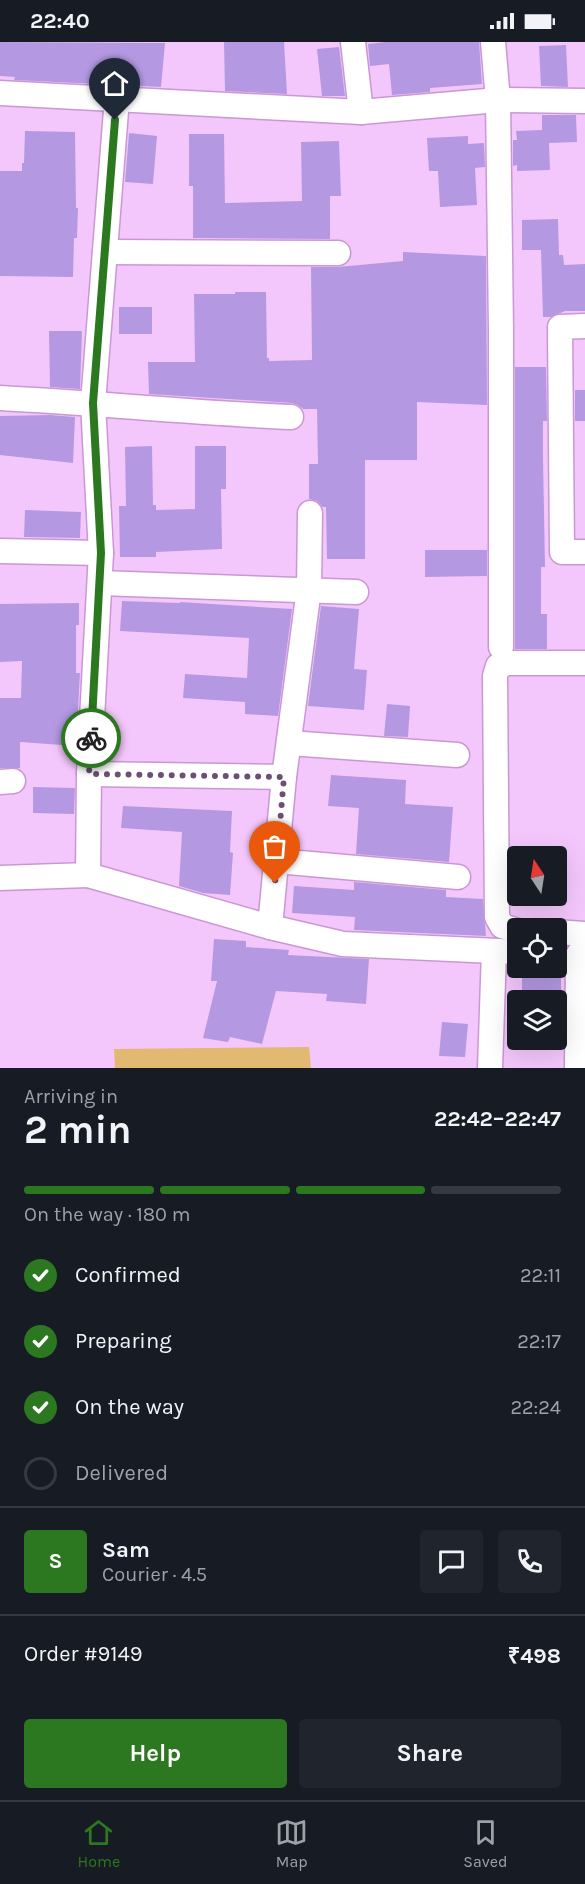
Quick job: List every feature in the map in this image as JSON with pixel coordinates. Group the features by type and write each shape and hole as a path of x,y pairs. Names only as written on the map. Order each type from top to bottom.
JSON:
{"street":[{"path":"353,42 361,112"},
{"path":"493,42 498,100 501,647"},
{"path":"0,93 361,112 498,100 585,101"},
{"path":"88,876 89,774 101,553 93,403 117,98"},
{"path":"105,252 338,253"},
{"path":"585,326 560,327 562,552 585,552"},
{"path":"0,398 291,417"},
{"path":"270,927 284,777 309,589 310,513"},
{"path":"0,551 101,553"},
{"path":"100,583 356,592"},
{"path":"507,928 502,927 497,917 495,676 498,666 508,663 585,663"},
{"path":"289,743 457,754"},
{"path":"89,774 284,777"},
{"path":"277,861 458,877"},
{"path":"0,878 88,876 270,927 343,944 507,952"},
{"path":"576,947 577,1068"},
{"path":"490,1068 494,951"}],"shaded area":[{"path":"309,1047 311,1068 115,1068 114,1049"}],"building":[{"path":"0,42 165,43 161,87 14,80 15,77 0,76"},
{"path":"224,42 284,42 287,94 225,91"},
{"path":"479,42 482,84 430,88 430,92 392,95 389,64 370,66 368,44"},
{"path":"566,45 568,87 541,86 539,46"},
{"path":"339,47 345,96 322,96 317,49"},
{"path":"542,115 576,115 577,142 549,143 550,170 517,171 517,165 513,166 513,140 517,140 516,131 542,130"},
{"path":"25,131 75,132 76,208 78,208 77,238 74,238 73,277 0,276 0,171 22,171"},
{"path":"129,133 157,136 153,184 125,182"},
{"path":"189,134 224,134 225,203 302,201 301,142 339,141 341,196 330,196 330,239 193,238 193,186 189,186"},
{"path":"468,136 468,144 484,143 485,167 475,168 477,205 440,207 438,171 429,171 427,138"},
{"path":"558,219 559,255 563,255 564,265 585,264 585,311 565,311 551,317 543,317 541,250 522,250 522,220"},
{"path":"403,252 486,256 487,405 417,402 417,460 365,460 365,559 327,559 326,507 309,499 309,464 318,464 317,409 303,409 292,403 149,394 148,362 195,362 194,294 235,294 235,292 266,292 267,358 269,361 312,360 311,267 403,261"},
{"path":"119,307 152,307 152,334 119,334"},
{"path":"49,331 82,331 80,389 50,387"},
{"path":"515,367 546,367 547,421 543,421 545,567 541,567 541,614 547,614 547,649 515,649"},
{"path":"575,390 585,390 585,421 575,421"},
{"path":"0,416 75,417 73,463 0,455"},
{"path":"152,446 153,505 156,505 156,510 195,509 195,446 226,446 226,489 221,489 222,549 156,552 156,557 120,557 119,506 126,506 125,447"},
{"path":"25,510 81,512 80,538 24,537"},
{"path":"425,550 487,550 487,576 425,577"},
{"path":"122,601 292,609 278,716 245,714 245,702 183,698 185,674 247,678 249,638 120,631"},
{"path":"79,603 79,625 76,625 76,673 80,673 76,746 20,742 20,768 0,768 0,698 21,698 22,661 0,662 0,604"},
{"path":"321,606 359,609 354,669 367,670 364,710 308,706"},
{"path":"387,704 410,706 408,737 384,736"},
{"path":"331,775 406,780 405,804 453,807 449,862 356,854 359,808 328,806"},
{"path":"33,787 75,788 74,814 33,813"},
{"path":"123,806 232,811 230,852 233,853 230,895 203,893 179,886 182,832 121,828"},
{"path":"354,882 446,890 446,897 483,899 486,936 354,930 355,917 292,913 294,886 354,890"},
{"path":"214,939 246,941 246,947 289,950 288,955 369,959 366,1004 326,1001 327,994 276,991 262,1044 230,1037 228,1042 203,1038 217,981 211,981"},
{"path":"522,978 561,978 561,990 522,990"},
{"path":"442,1022 468,1024 465,1057 439,1056"}],"way so far":[{"path":"91,738 89,774 284,777 275,883"}],"route":[{"path":"91,738 101,553 93,403 115,120"}]}
